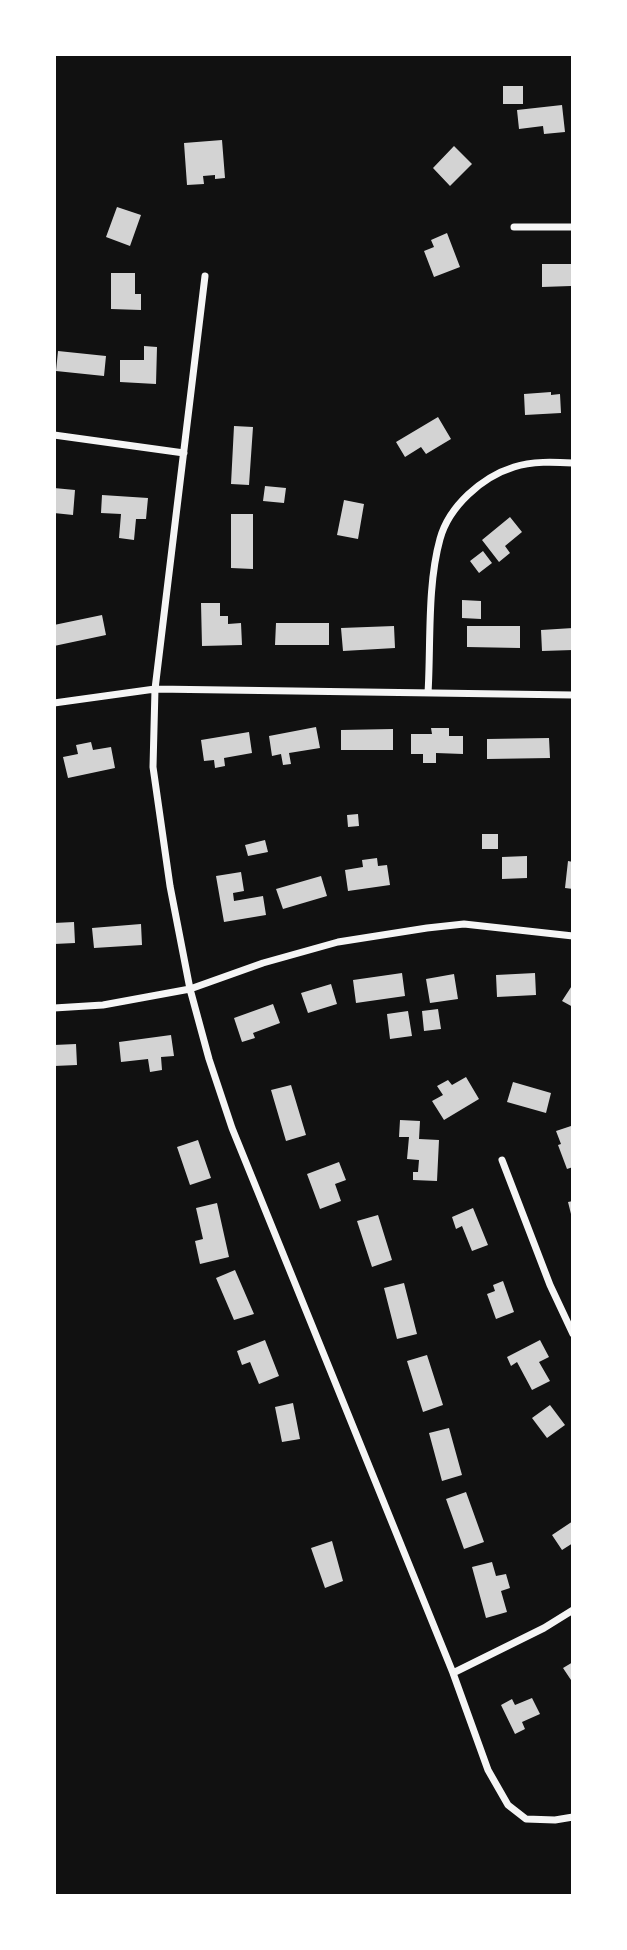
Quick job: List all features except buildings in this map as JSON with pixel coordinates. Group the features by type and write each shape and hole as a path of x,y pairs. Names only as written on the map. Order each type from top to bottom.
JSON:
{"street":[{"path":"514,227 573,227"},
{"path":"205,276 155,689 153,766 170,886 190,989 232,1128 453,1673 488,1770 508,1805 526,1819 555,1820 573,1817"},
{"path":"54,435 184,453"},
{"path":"428,693 434,570 441,536 458,506 483,482 514,467 549,462 573,463"},
{"path":"54,703 155,689 573,695"},
{"path":"54,1008 103,1004 190,989 262,962 338,943 427,928 464,924 573,936"},
{"path":"502,1160 550,1285 573,1334"},
{"path":"453,1673 544,1628 573,1610"}]}
